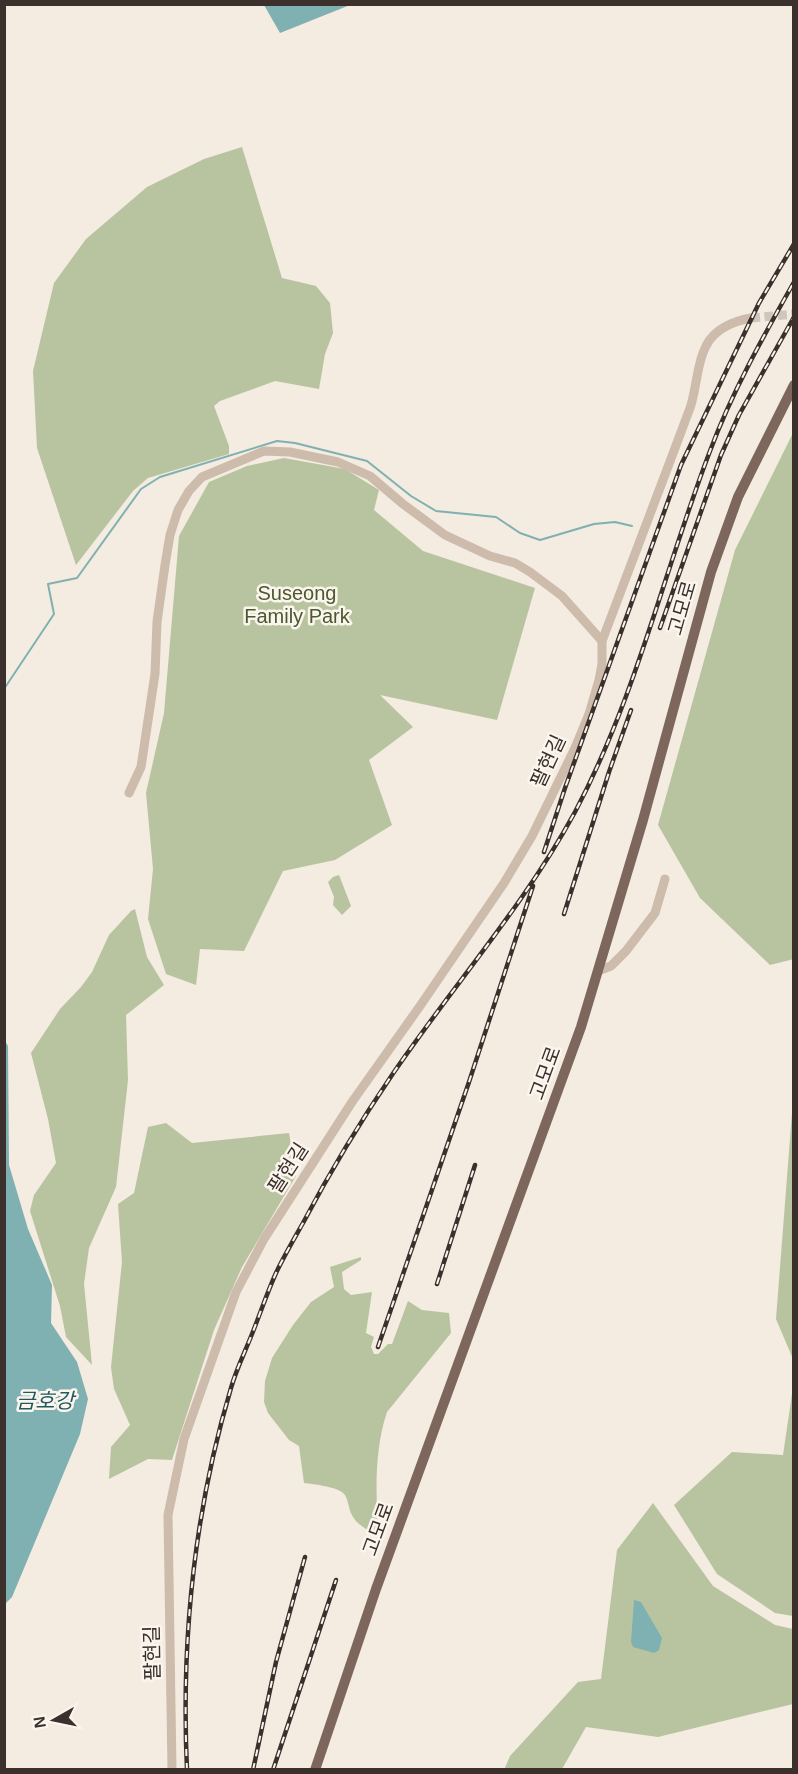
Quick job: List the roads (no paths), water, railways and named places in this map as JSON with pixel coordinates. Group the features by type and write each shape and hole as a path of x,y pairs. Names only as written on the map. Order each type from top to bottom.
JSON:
{"main road":[{"name":"고모로","path":"315,1770 376,1589 581,1027 643,820 711,572 738,497 794,385"}],"street":[{"name":"팔현길","path":"172,1770 168,1515 184,1439 236,1292 264,1239 352,1102 498,892 532,836 589,714 602,664 602,641 692,403 706,345 712,337 733,322 751,318"},
{"path":"129,793 136,779 142,757 155,674 157,622 165,565 170,535 178,510 189,491 201,477 264,451 290,452 339,462 370,476 445,535 490,556 514,563 530,572 562,596 602,641"},
{"path":"597,971 610,966 626,951 655,913 665,879"}],"water":[{"path":"264,5 350,5 280,33"},
{"name":"금호강","path":"4,1039 8,1046 9,1165 28,1229 52,1285 51,1323 77,1362 88,1399 80,1434 12,1597 5,1604"},
{"path":"634,1600 641,1602 662,1638 659,1650 654,1653 633,1647 631,1642"}],"waterway":[{"path":"4,689 54,614 48,584 77,578 141,489 160,477 277,441 295,443 367,461 411,496 436,511 496,517 520,533 540,540 594,524 615,522 632,526"}],"tunnel":[{"path":"751,318 794,314"}],"railway":[{"path":"544,852 681,465 759,303 794,244"},
{"path":"187,1770 186,1673 199,1529 218,1435 231,1388 276,1273 368,1111 415,1042 511,913 555,847 575,812 615,724 693,496 728,407 794,282"},
{"path":"660,628 721,455 739,415 794,317"},
{"path":"564,914 631,710"},
{"path":"378,1347 469,1082 533,886"},
{"path":"437,1284 475,1165"},
{"path":"253,1770 276,1662 305,1557"},
{"path":"273,1770 336,1580"}],"park label":[{"name":"Suseong Family Park","path":"297,604"}]}
